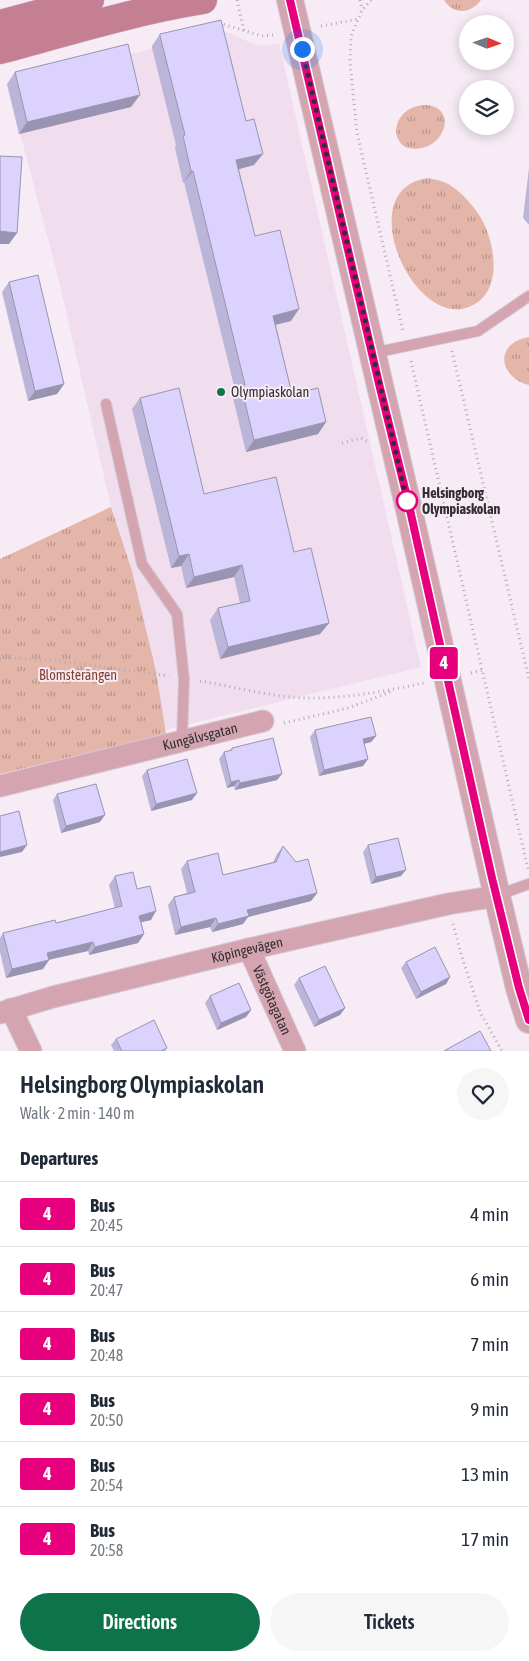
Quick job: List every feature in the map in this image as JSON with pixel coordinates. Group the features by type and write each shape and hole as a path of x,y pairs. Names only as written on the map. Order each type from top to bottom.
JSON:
{"main road":[{"path":"0,24 90,0"},
{"path":"0,50 177,4 209,11"}],"street":[{"path":"290,0 410,510 497,896 519,988 529,1020"},
{"name":"Kungälvsgatan","path":"0,786 263,721"},
{"name":"Köpingevägen","path":"5,1011 249,949 448,904 497,896"},
{"name":"Västgötagatan","path":"249,949 295,1051"},
{"path":"5,1011 31,1051"}],"lane":[{"path":"372,354 478,331 529,296"},
{"path":"106,404 142,564 177,614 184,679 182,740"},
{"path":"497,896 529,884"}],"path":[{"path":"237,0 244,31"},
{"path":"360,0 362,10 371,0"},
{"path":"209,11 244,31 262,36 358,19"},
{"path":"448,338 529,679"},
{"path":"342,442 361,438 374,448"},
{"path":"483,670 528,865"},
{"path":"263,721 286,723 348,708 398,689"},
{"path":"448,904 461,954 480,1012 502,1051"}],"shaded area":[{"name":"Olympiaskolan","path":"221,32 230,33 253,44 262,46 279,43 421,667 165,730 156,671 132,571 111,507 58,277 7,84"}],"green space":[{"path":"444,0 481,0 472,8 462,11 452,8"},
{"path":"428,105 438,109 443,115 445,123 442,132 437,140 428,146 418,149 405,147 396,133 400,118 410,109"},
{"path":"429,178 448,184 467,200 481,218 490,240 494,266 492,278 488,289 481,299 471,306 450,309 429,299 412,280 399,256 392,230 394,206 405,187"},
{"path":"529,337 529,385 511,375 506,368 504,360 505,353 510,346 518,340"},
{"name":"Blomsterängen","path":"111,507 132,571 156,671 166,734 0,774 0,559"}],"building":[{"path":"221,20 246,121 254,119 263,154 236,160 255,236 280,230 299,309 273,316 292,394 318,388 326,422 254,440 241,386 245,385 193,171 191,171 183,136 185,135 160,36 160,34"},
{"path":"128,44 140,95 27,122 15,72"},
{"path":"0,156 22,157 17,233 0,231"},
{"path":"38,275 64,384 35,391 9,282"},
{"path":"179,388 204,494 276,477 294,552 311,548 329,623 228,647 218,608 250,601 242,565 194,577 189,554 179,556 140,398"},
{"path":"371,717 376,736 363,739 368,759 324,770 315,730"},
{"path":"273,738 282,774 240,783 239,780 231,782 224,752 232,750 232,748"},
{"path":"187,759 197,793 156,804 147,770"},
{"path":"96,784 105,815 66,826 57,794"},
{"path":"19,811 27,845 0,852 0,816"},
{"path":"398,838 406,870 376,877 368,845"},
{"path":"283,846 296,862 308,859 317,893 247,910 249,916 218,924 216,918 181,927 174,897 195,892 187,861 218,853 223,875 276,862"},
{"path":"133,872 137,889 150,886 156,911 139,916 144,934 95,947 93,942 47,953 49,960 12,969 3,933 55,920 56,923 122,906 115,876"},
{"path":"435,947 450,977 421,992 406,962"},
{"path":"325,966 345,1008 319,1020 299,978"},
{"path":"239,983 251,1010 221,1023 210,996"},
{"path":"154,1020 167,1048 161,1051 122,1051 116,1039"},
{"path":"480,1031 491,1051 444,1051"}],"bus line":[{"name":"4","path":"290,0 408,501 492,878 519,988 529,1020"}],"place":[{"name":"Olympiaskolan","path":"221,392"},
{"name":"Helsingborg Olympiaskolan","path":"407,501"}],"route":[{"path":"302,49 407,501"}]}
